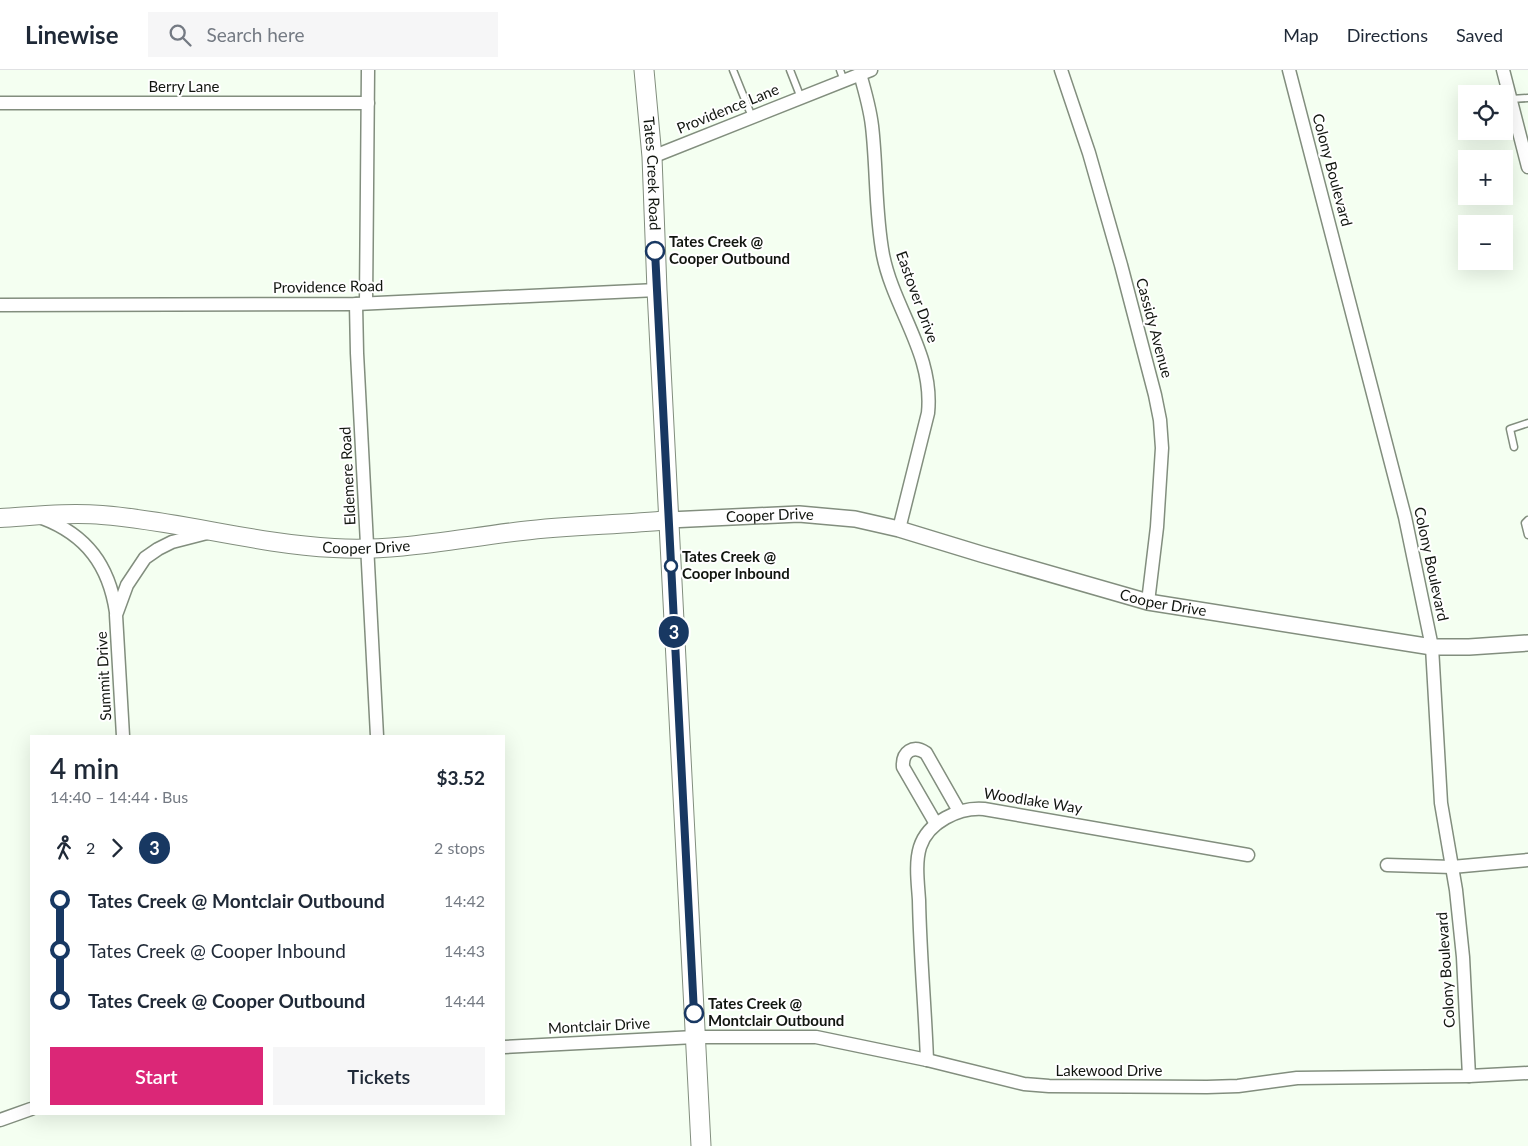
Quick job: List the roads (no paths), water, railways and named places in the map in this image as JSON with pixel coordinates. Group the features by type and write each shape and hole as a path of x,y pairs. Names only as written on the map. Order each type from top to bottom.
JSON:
{"main road":[{"name":"Tates Creek Road","path":"644,70 652,157 657,290 702,1146"},
{"name":"Cooper Drive","path":"0,518 68,513 102,515 305,546 335,548 414,545 524,530 669,520"}],"street":[{"name":"Eldemere Road","path":"368,70 361,304 357,353 377,735"},
{"name":"Cassidy Avenue","path":"1061,70 1090,153 1121,265 1160,420 1162,448 1157,527 1148,602"},
{"name":"Colony Boulevard","path":"1289,70 1405,518 1432,647 1441,803 1452,867 1463,957 1469,1076"},
{"path":"1503,70 1507,85"},
{"name":"Providence Lane","path":"652,157 801,98 842,75 866,72"},
{"name":"Eastover Drive","path":"866,72 883,254 889,277 920,351 930,396 928,413 899,528"},
{"name":"Berry Lane","path":"0,103 368,103"},
{"path":"1513,107 1528,166"},
{"name":"Providence Road","path":"0,305 361,304 657,290"},
{"name":"Cooper Drive","path":"669,520 799,514 855,519 899,528 981,554 1148,602 1432,647 1469,647 1528,643"},
{"name":"Summit Drive","path":"33,515 59,524 95,554 112,589 116,615 123,735"},
{"name":"Summit Drive","path":"116,615 127,585 145,558 172,542 212,532"},
{"path":"936,824 903,767 905,753 913,749 920,749 926,754 959,811"},
{"name":"Woodlake Way","path":"927,1060 920,942 918,866 920,848 926,837 936,824 948,816 973,808 984,809 1248,854"},
{"path":"1387,865 1452,867 1528,860"},
{"name":"Montclair Drive","path":"505,1047 695,1037"},
{"name":"Lakewood Drive","path":"695,1037 816,1037 927,1060 1024,1084 1048,1086 1206,1087 1238,1086 1297,1078 1469,1076 1528,1073"},
{"path":"0,1120 30,1109"}],"lane":[{"path":"734,70 752,117"},
{"path":"790,70 801,98"},
{"path":"1513,99 1528,98"},
{"path":"1514,447 1510,429 1528,423"},
{"path":"1528,520 1525,523 1528,535"}],"place":[{"name":"Tates Creek @ Cooper Outbound","path":"655,251"},
{"name":"Tates Creek @ Cooper Inbound","path":"671,566"},
{"name":"Tates Creek @ Montclair Outbound","path":"694,1013"}]}
